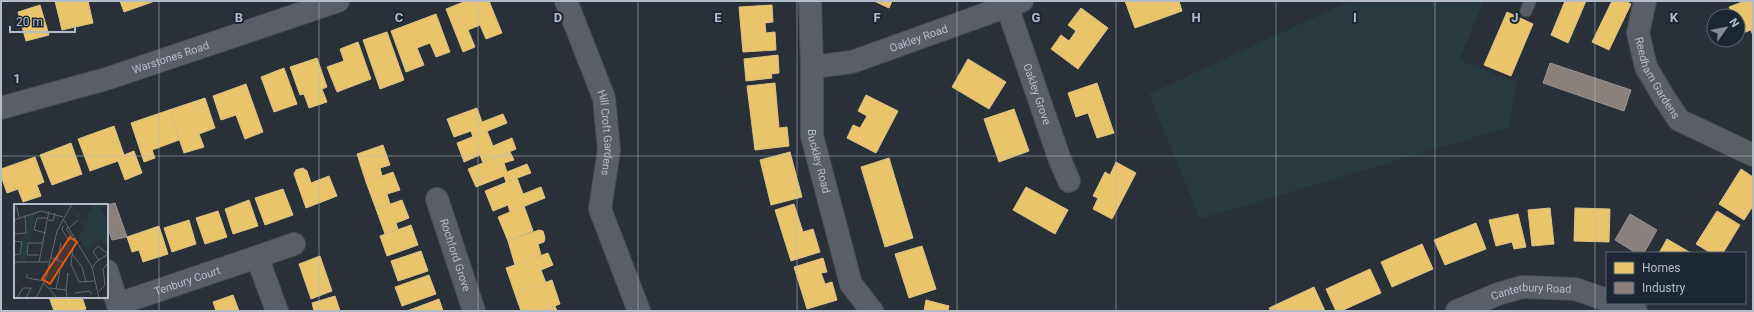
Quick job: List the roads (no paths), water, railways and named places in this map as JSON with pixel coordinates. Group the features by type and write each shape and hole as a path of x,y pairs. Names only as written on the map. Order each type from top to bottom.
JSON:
{"street":[{"name":"Warstones Road","path":"2,106 106,79 338,1"},
{"name":"Hill Croft Gardens","path":"566,1 604,98 609,150 600,209 639,311"},
{"name":"Buckley Road","path":"810,1 812,136 851,284 872,311"},
{"name":"Reedham Gardens","path":"1645,1 1638,33 1646,67 1679,120 1753,155"},
{"name":"Oakley Road","path":"812,67 852,62 1014,4"},
{"name":"Oakley Grove","path":"1014,4 1060,160 1069,181"},
{"name":"Rochford Grove","path":"437,199 474,311"},
{"name":"Tenbury Court","path":"108,274 119,308 294,244"},
{"path":"257,257 277,311"},
{"name":"Canterbury Road","path":"1457,311 1498,294 1522,287 1575,289 1606,300"},
{"path":"1617,304 1636,311"}]}
